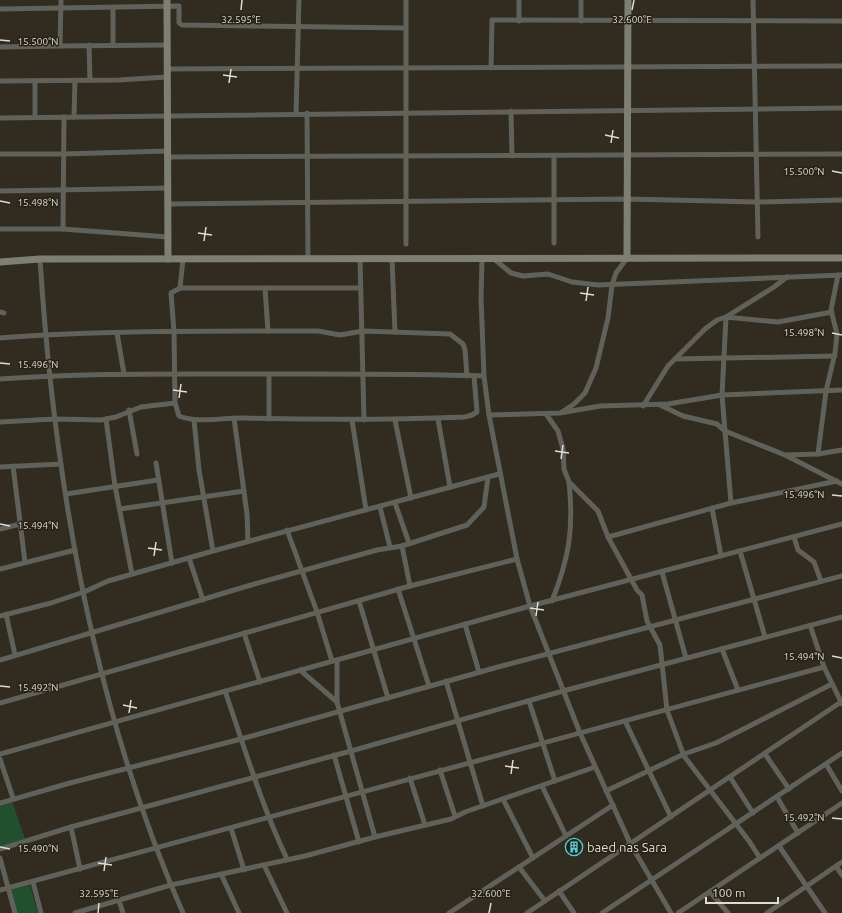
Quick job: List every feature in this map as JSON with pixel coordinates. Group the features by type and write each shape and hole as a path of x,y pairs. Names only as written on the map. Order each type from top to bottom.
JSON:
{"street":[{"path":"60,46 61,0"},
{"path":"296,114 299,0"},
{"path":"406,0 406,244"},
{"path":"519,0 519,21"},
{"path":"581,0 581,21"},
{"path":"560,413 574,404 585,393 596,368 608,318 612,285 616,273 627,258 628,0"},
{"path":"753,0 758,237"},
{"path":"0,9 113,8 167,3 179,6 179,23 182,25 406,28"},
{"path":"167,3 168,259"},
{"path":"113,8 113,44"},
{"path":"491,68 492,20 581,21 753,19 842,21"},
{"path":"0,47 113,44 167,45"},
{"path":"89,45 90,80"},
{"path":"0,81 90,80 167,73 297,69 842,66"},
{"path":"74,117 75,80"},
{"path":"35,81 36,117"},
{"path":"0,118 842,108"},
{"path":"511,112 512,156"},
{"path":"307,114 308,259"},
{"path":"62,229 64,189 64,117"},
{"path":"0,154 167,154 308,157 842,154"},
{"path":"554,156 554,243"},
{"path":"0,191 168,188"},
{"path":"168,204 628,199 757,202 842,200"},
{"path":"0,229 62,229 168,237"},
{"path":"482,258 481,298 484,376 489,414 499,474 517,559 530,606 580,733 630,844 671,913"},
{"path":"494,258 511,273 523,276 548,274 572,282 612,285 840,275 834,293 832,312 837,334 835,356 826,391 818,454"},
{"path":"0,262 40,259 842,258"},
{"path":"40,259 50,375 61,464 75,550 101,674 128,767 156,847 183,913"},
{"path":"180,288 183,259"},
{"path":"360,259 360,288 363,331 364,420"},
{"path":"392,259 395,332"},
{"path":"643,406 668,366 705,329 717,320 726,317 774,287 787,277"},
{"path":"360,288 180,288 171,293 174,332 175,403 179,416 194,420 234,418 395,420 465,417 476,413 474,376"},
{"path":"265,288 268,332"},
{"path":"726,317 778,322 832,312"},
{"path":"726,317 722,395 731,504"},
{"path":"0,338 117,333 318,331 340,335 363,331 454,335 463,344 465,350 467,376"},
{"path":"117,333 124,374"},
{"path":"676,359 835,356"},
{"path":"0,379 50,375 124,374 364,374 484,376"},
{"path":"269,374 270,419"},
{"path":"489,414 546,414 600,406 660,405 722,395 842,390"},
{"path":"0,422 55,419 106,419 116,417 129,410 141,407 175,403"},
{"path":"660,405 683,416 716,424 725,431 785,455 842,484"},
{"path":"129,410 137,454"},
{"path":"546,414 558,431 563,449 564,469 569,482 571,524 569,550 564,572 552,601"},
{"path":"234,418 247,514 248,541"},
{"path":"106,419 115,486 132,574"},
{"path":"438,419 450,487"},
{"path":"194,420 204,497 213,550"},
{"path":"352,420 366,510"},
{"path":"395,420 411,498"},
{"path":"785,455 818,454 842,450"},
{"path":"156,463 172,563"},
{"path":"0,467 61,464"},
{"path":"13,466 25,562"},
{"path":"0,616 84,592 108,581 213,550 380,507 499,474"},
{"path":"0,660 355,555 402,546 467,525 473,521 484,508 488,477"},
{"path":"66,494 158,480"},
{"path":"608,537 712,508 836,481"},
{"path":"569,482 598,511 608,537 631,580 642,595 647,621 660,646 667,710 684,754 760,858"},
{"path":"120,509 244,492"},
{"path":"395,503 410,543"},
{"path":"380,507 390,548"},
{"path":"712,508 721,556"},
{"path":"0,529 20,524"},
{"path":"0,754 530,606 842,524"},
{"path":"287,530 335,660 336,702 363,791 375,837"},
{"path":"794,537 798,550 814,562 821,581"},
{"path":"402,546 410,586"},
{"path":"0,569 75,550"},
{"path":"740,551 765,637"},
{"path":"189,558 203,600"},
{"path":"0,703 398,589 517,559"},
{"path":"662,572 686,658"},
{"path":"0,803 13,798 128,767 241,739 340,712 479,672 842,576"},
{"path":"398,589 429,686"},
{"path":"359,601 388,698"},
{"path":"6,614 16,655"},
{"path":"0,849 71,827 457,722 563,691 842,617"},
{"path":"465,624 479,672"},
{"path":"527,913 841,703 824,667 810,626"},
{"path":"244,633 260,682"},
{"path":"722,649 738,690"},
{"path":"0,890 824,667"},
{"path":"300,670 336,702"},
{"path":"446,681 482,806"},
{"path":"606,791 684,754 716,744 832,684"},
{"path":"225,691 253,778 268,818 287,859"},
{"path":"529,701 555,781"},
{"path":"625,721 671,817"},
{"path":"602,913 842,753"},
{"path":"765,754 789,788"},
{"path":"334,755 359,842"},
{"path":"0,759 13,798"},
{"path":"826,764 842,792"},
{"path":"75,913 171,885 244,870 425,825 595,767"},
{"path":"440,770 455,816"},
{"path":"730,777 753,813"},
{"path":"410,778 425,825"},
{"path":"542,786 566,836"},
{"path":"777,797 798,833"},
{"path":"503,799 533,858"},
{"path":"678,913 842,804"},
{"path":"449,913 613,805"},
{"path":"71,827 80,869"},
{"path":"231,828 244,870"},
{"path":"779,846 825,913"},
{"path":"0,858 14,913"},
{"path":"767,913 775,911 807,885 842,862"},
{"path":"264,865 287,913"},
{"path":"836,866 842,875"},
{"path":"519,867 545,901"},
{"path":"221,874 239,913"},
{"path":"33,882 41,913"},
{"path":"559,891 574,913"},
{"path":"710,892 728,913"},
{"path":"119,901 123,913"}],"green space":[{"path":"12,801 25,839 0,847 0,805"},
{"path":"30,885 38,913 17,913 10,890"}],"place":[{"name":"baed nas Sara","path":"574,847"}]}
